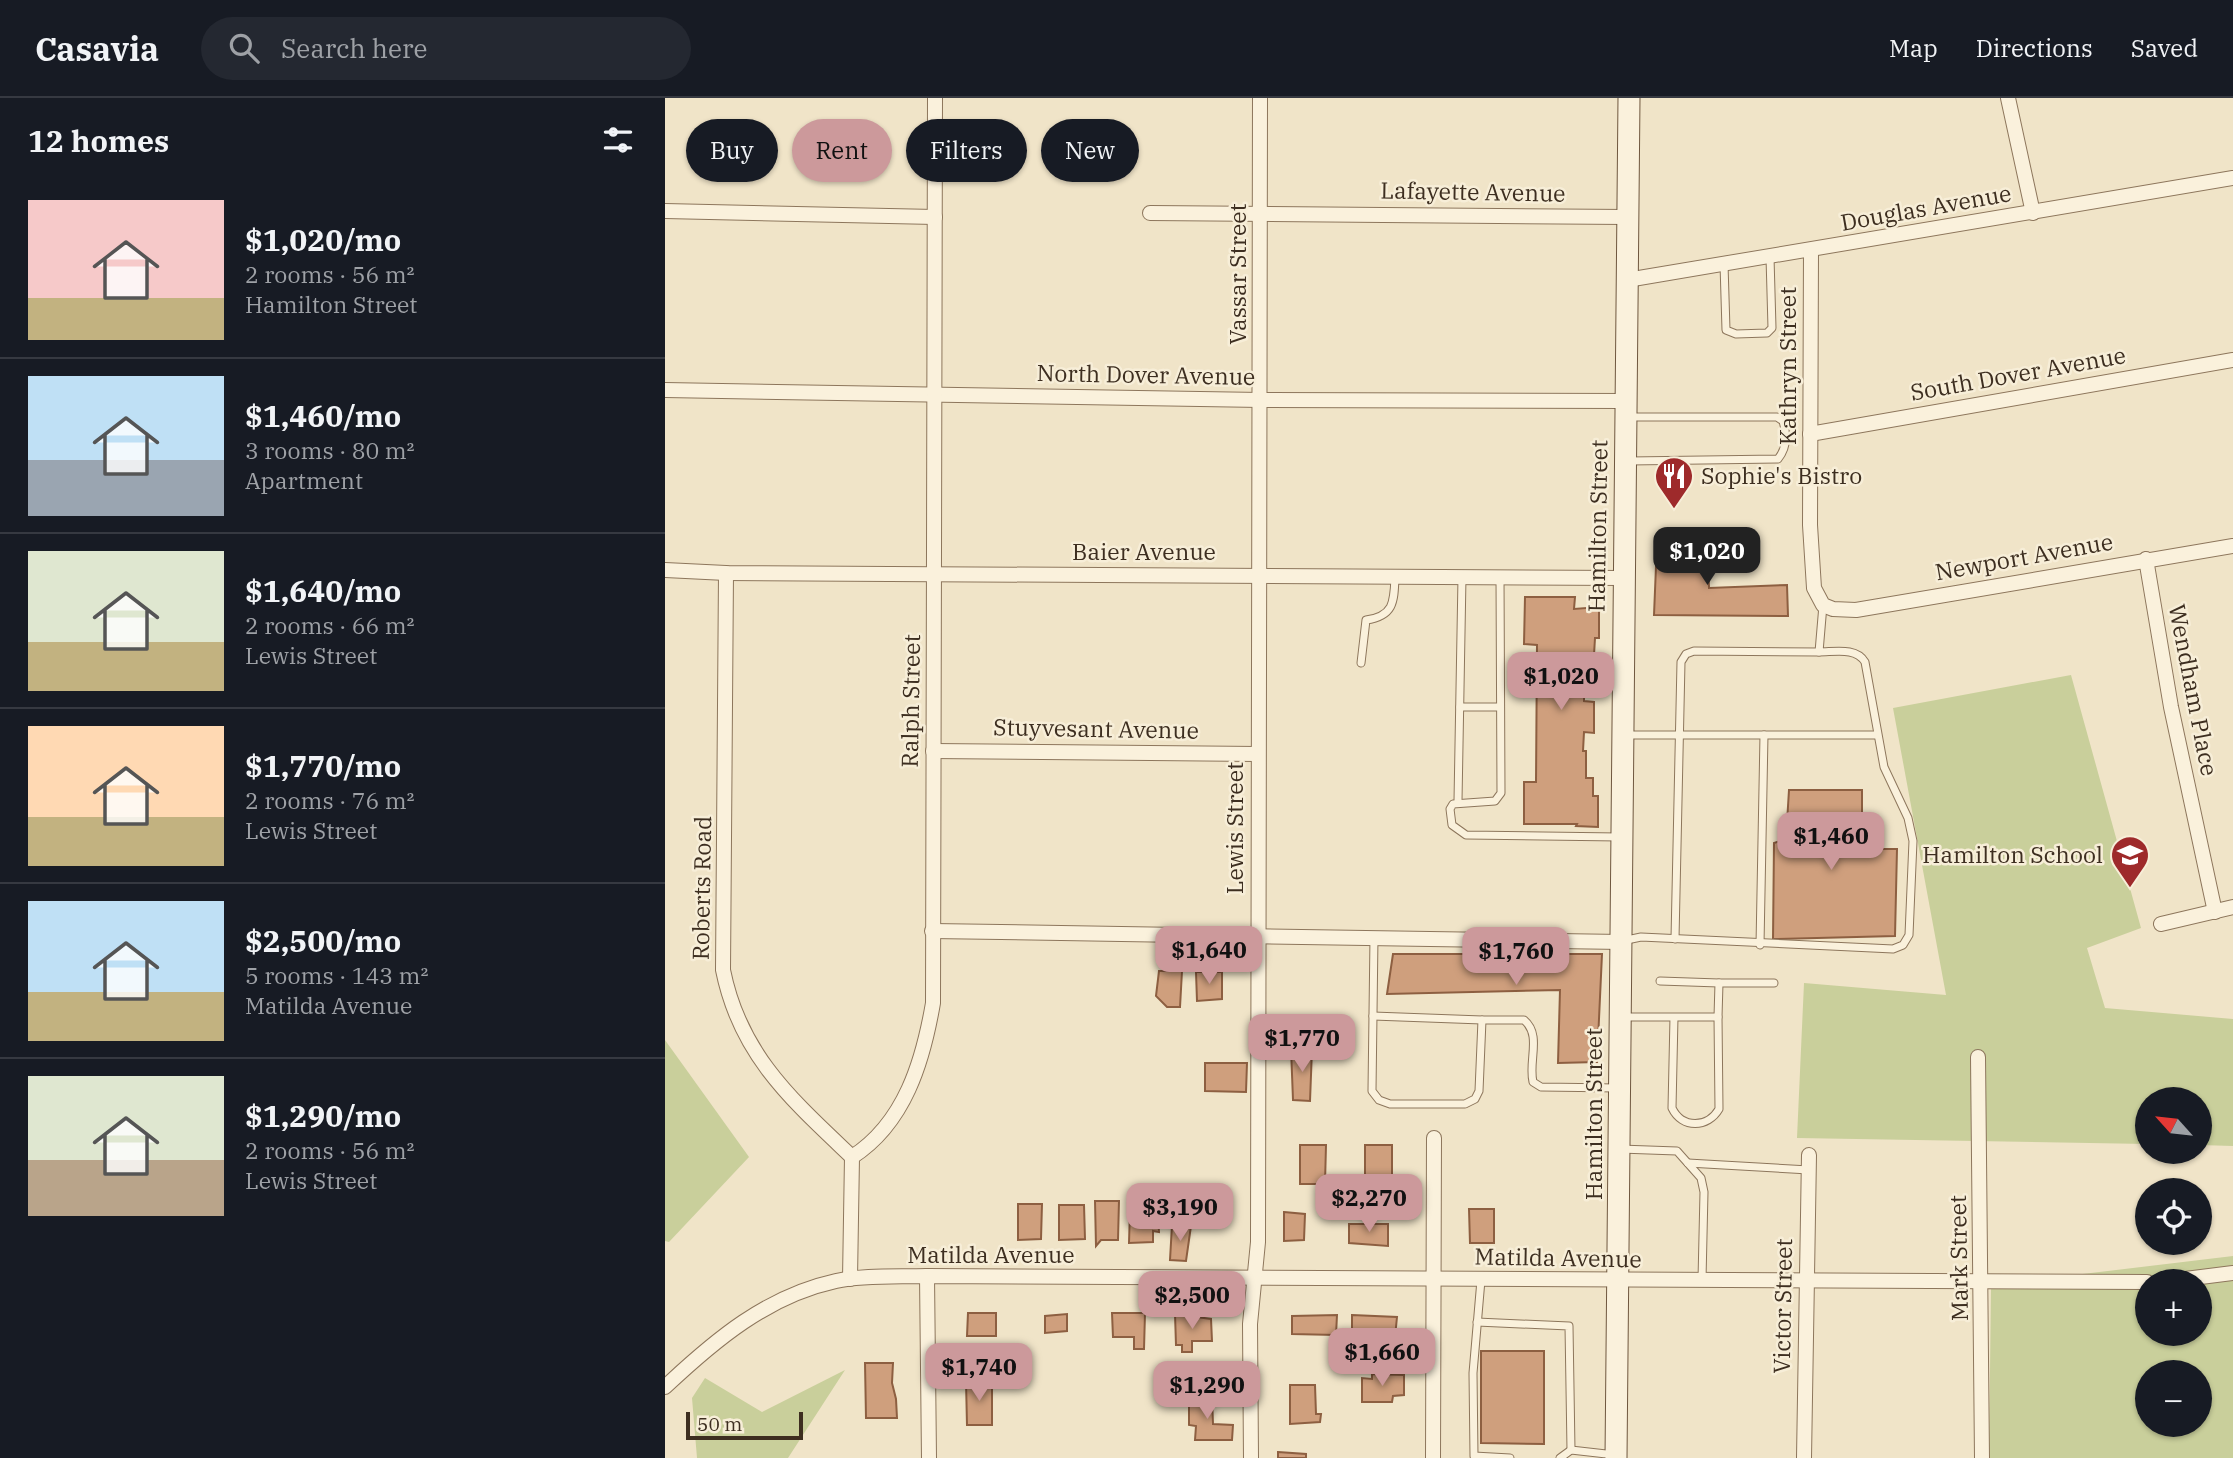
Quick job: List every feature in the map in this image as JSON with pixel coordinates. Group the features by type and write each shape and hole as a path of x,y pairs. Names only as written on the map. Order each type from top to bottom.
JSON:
{"street":[{"name":"Ralph Street","path":"852,1157 865,1149 900,1106 925,1053 933,1003 935,98"},
{"name":"Vassar Street","path":"1260,98 1260,576"},
{"name":"Hamilton Street","path":"1616,1457 1623,837 1622,578 1629,98"},
{"path":"2008,98 2033,213"},
{"name":"Douglas Avenue","path":"1627,280 2233,178"},
{"path":"665,211 935,217"},
{"name":"Lafayette Avenue","path":"1150,213 1261,211 1627,217"},
{"name":"Kathryn Street","path":"1811,250 1810,525 1814,588 1823,605"},
{"name":"South Dover Avenue","path":"1810,435 2233,360"},
{"name":"North Dover Avenue","path":"665,390 935,393 1626,409"},
{"name":"Newport Avenue","path":"1823,605 1833,610 1856,610 2233,546"},
{"name":"Wendham Place","path":"2146,559 2171,707 2215,912"},
{"name":"Baier Avenue","path":"665,570 726,573 1622,578"},
{"name":"Roberts Road","path":"726,573 723,970 727,993 740,1031 770,1074 852,1157"},
{"name":"Lewis Street","path":"1251,1458 1250,1324 1258,1242 1260,576"},
{"name":"Stuyvesant Avenue","path":"933,751 1258,754"},
{"path":"2161,924 2233,907"},
{"path":"932,931 1622,942"},
{"name":"Mark Street","path":"1978,1057 1983,1283 1982,1458"},
{"path":"1433,1458 1434,1138"},
{"path":"850,1279 852,1157"},
{"name":"Victor Street","path":"1804,1458 1809,1163"},
{"path":"2212,1276 2233,1273"},
{"path":"927,1276 929,1458"},
{"name":"Matilda Avenue","path":"665,1387 737,1325 779,1300 801,1290 850,1279 927,1276 1702,1282 2135,1282"}],"lane":[{"path":"1724,264 1726,330 1736,334 1767,333 1772,328 1770,257"},
{"path":"1625,461 1770,461 1778,459 1785,451 1786,429 1777,416 1626,409"},
{"path":"1361,663 1363,626 1366,620 1390,612 1394,605 1395,576"},
{"path":"1458,802 1462,577"},
{"path":"1500,577 1499,798 1493,801 1458,802 1450,809 1452,825 1460,833 1623,837"},
{"path":"1819,652 1823,605"},
{"path":"1622,942 1641,937 1760,945 1893,949 1903,945 1909,935 1913,841 1908,818 1884,767 1865,662 1861,655 1853,652 1695,651 1686,654 1681,662 1675,939"},
{"path":"1460,707 1500,707"},
{"path":"1623,734 1877,735"},
{"path":"1760,945 1764,735"},
{"path":"1374,936 1373,1091 1379,1100 1389,1104 1465,1104 1475,1099 1479,1091 1482,1020"},
{"path":"1660,981 1774,983"},
{"path":"1674,1017 1672,1108 1677,1118 1685,1122 1704,1123 1713,1119 1719,1109 1719,982"},
{"path":"1373,1016 1524,1020 1531,1026 1534,1037 1531,1074 1533,1082 1541,1087 1620,1088"},
{"path":"1621,1017 1717,1017"},
{"path":"1620,1149 1677,1151 1701,1178 1704,1192 1702,1282"},
{"path":"1688,1163 1809,1163"},
{"path":"1481,1280 1473,1373 1474,1456 1510,1458"},
{"path":"1477,1322 1569,1326 1571,1450"},
{"path":"1560,1458 1571,1450 1616,1457"}],"green space":[{"path":"2071,675 2141,928 2087,948 2105,1008 2233,1019 2233,1146 2212,1145 2212,1087 2135,1087 2135,1144 1797,1138 1804,983 1946,995 1893,708"},
{"path":"665,1040 749,1157 669,1242 665,1241"},
{"path":"2233,1256 2233,1458 1989,1458 1991,1285"},
{"path":"845,1370 788,1458 697,1458 692,1398 705,1378 762,1412"}],"building":[{"path":"1707,539 1709,588 1787,585 1788,616 1654,615 1657,542"},
{"path":"1525,597 1575,597 1574,609 1599,607 1599,638 1595,638 1594,655 1586,655 1584,683 1584,701 1594,702 1594,733 1584,732 1583,751 1586,751 1586,778 1593,778 1593,796 1598,796 1598,827 1576,826 1577,824 1524,824 1524,782 1536,782 1537,645 1524,644"},
{"path":"1789,790 1862,790 1862,849 1897,849 1895,936 1773,939 1774,843 1786,839"},
{"path":"1393,954 1602,954 1597,1062 1558,1063 1560,990 1387,994"},
{"path":"1159,971 1182,971 1180,1007 1167,1007 1156,996"},
{"path":"1196,972 1222,972 1222,999 1197,1001"},
{"path":"1291,1048 1312,1049 1310,1101 1293,1100"},
{"path":"1205,1063 1247,1063 1246,1092 1205,1091"},
{"path":"1300,1145 1326,1145 1325,1184 1300,1184"},
{"path":"1365,1145 1392,1145 1392,1184 1365,1184"},
{"path":"1095,1201 1119,1201 1118,1240 1101,1240 1096,1246"},
{"path":"1018,1204 1042,1204 1041,1239 1018,1240"},
{"path":"1059,1205 1084,1205 1085,1239 1059,1240"},
{"path":"1153,1209 1153,1217 1158,1216 1159,1232 1153,1231 1153,1242 1129,1243 1130,1210"},
{"path":"1469,1209 1494,1209 1494,1243 1470,1243"},
{"path":"1284,1212 1305,1214 1304,1240 1284,1241"},
{"path":"1349,1224 1388,1224 1388,1246 1349,1243"},
{"path":"1172,1225 1191,1226 1186,1261 1170,1260"},
{"path":"968,1313 996,1313 996,1336 967,1336"},
{"path":"1112,1313 1145,1313 1144,1349 1134,1349 1134,1337 1113,1337"},
{"path":"1067,1314 1067,1331 1045,1333 1045,1316"},
{"path":"1175,1314 1211,1319 1212,1341 1192,1341 1192,1352 1182,1352 1182,1345 1176,1345"},
{"path":"1337,1315 1336,1335 1292,1334 1292,1316"},
{"path":"1352,1315 1397,1317 1395,1337 1352,1335"},
{"path":"1481,1351 1544,1351 1544,1444 1481,1443"},
{"path":"865,1363 893,1363 892,1383 897,1418 866,1418"},
{"path":"1372,1374 1404,1375 1404,1395 1393,1396 1392,1402 1362,1402 1362,1378 1372,1379"},
{"path":"966,1381 992,1381 992,1425 967,1425"},
{"path":"1290,1385 1315,1385 1316,1414 1321,1414 1320,1422 1290,1424"},
{"path":"1189,1396 1212,1397 1213,1424 1233,1425 1232,1440 1195,1440 1196,1426 1189,1425"},
{"path":"1278,1452 1306,1454 1306,1458 1278,1458"}],"place":[{"name":"Sophie's Bistro","path":"1674,510"},
{"name":"Hamilton School","path":"2130,889"}]}
